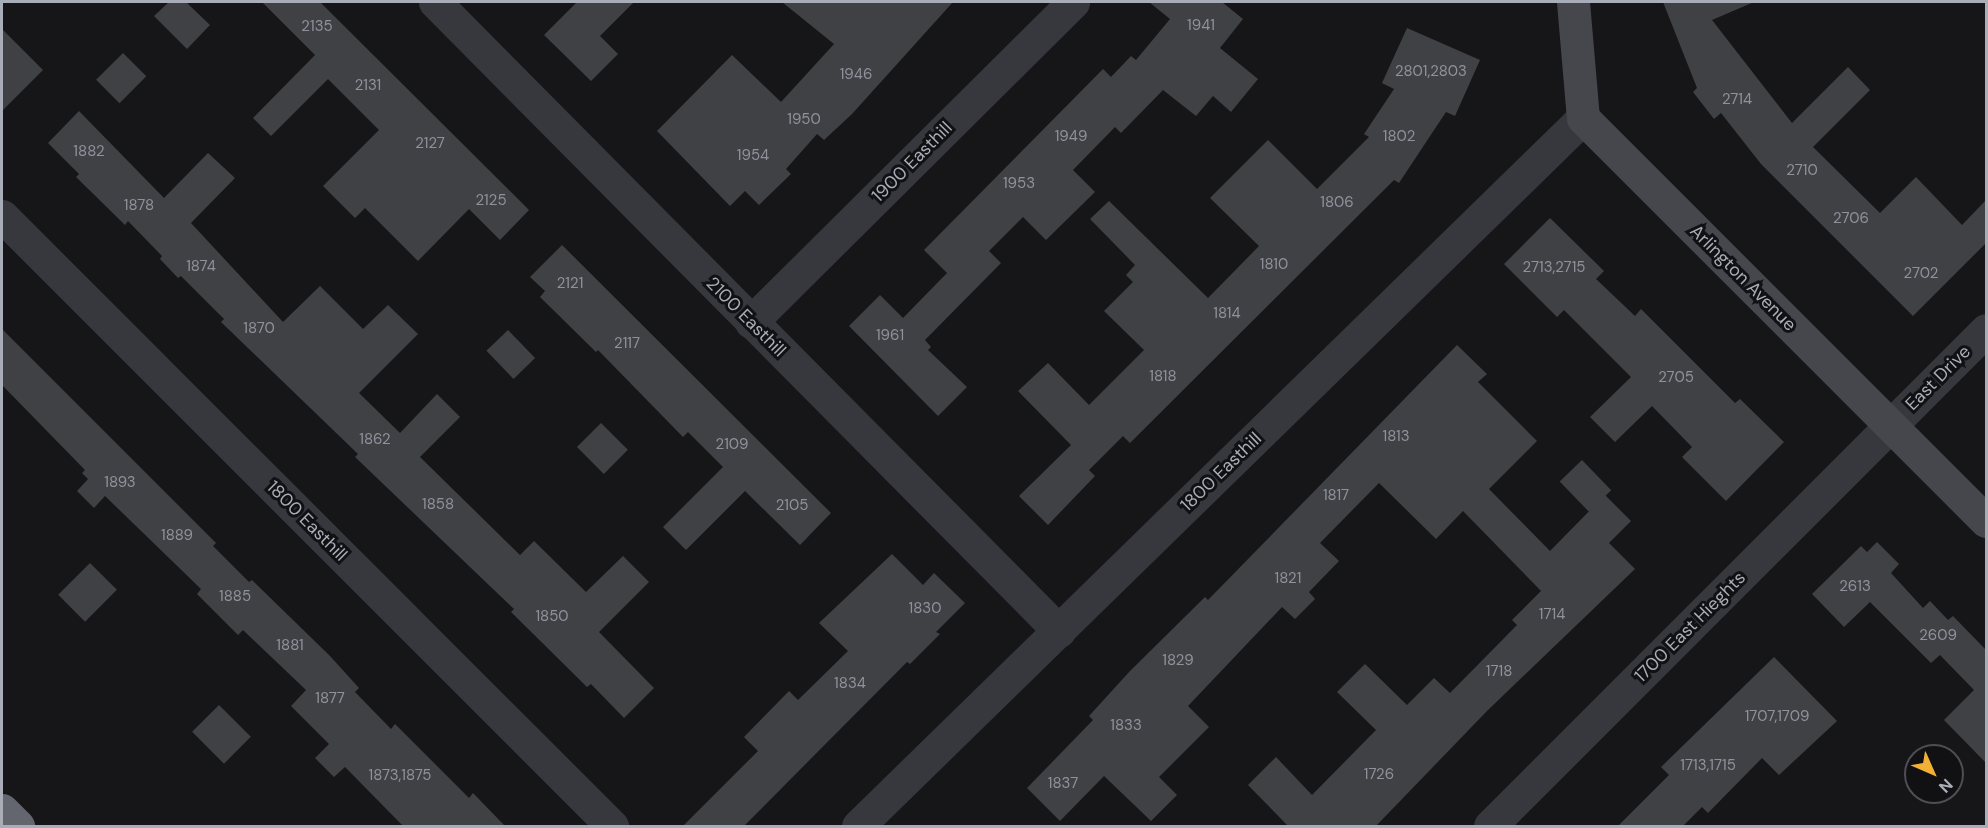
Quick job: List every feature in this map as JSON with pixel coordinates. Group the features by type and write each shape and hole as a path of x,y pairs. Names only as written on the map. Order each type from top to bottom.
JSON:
{"highway":[{"path":"2,810 18,826"}],"street":[{"name":"1900 Easthill","path":"751,322 1073,2"},
{"path":"1573,2 1583,118"},
{"name":"2100 Easthill","path":"447,5 751,322 1059,630"},
{"name":"Arlington Avenue","path":"1583,118 1986,521"},
{"name":"1800 Easthill","path":"858,826 1583,118"},
{"name":"1800 Easthill","path":"2,216 612,826"},
{"name":"East Drive","path":"1890,426 1986,330"},
{"name":"1700 East Hieghts","path":"1490,826 1890,426"}],"building":[{"path":"169,2 186,2 210,25 187,49 154,16"},
{"path":"262,2 320,2 529,210 500,240 469,209 418,261 365,208 355,218 323,186 379,130 328,79 271,136 253,118 315,55"},
{"path":"577,2 634,2 600,36 618,54 591,81 544,35"},
{"path":"782,2 953,2 852,114 824,140 817,134 786,169 791,174 759,205 745,191 730,206 657,131 732,55 781,102 834,44"},
{"path":"1149,2 1222,2 1243,19 1220,48 1258,79 1231,112 1213,96 1196,116 1163,90 1121,133 1115,127 1073,170 1095,192 1046,240 1023,217 989,251 1001,263 925,340 931,347 928,350 967,387 938,416 849,326 880,295 903,318 947,273 924,250 1103,69 1111,77 1131,56 1136,60 1170,19"},
{"path":"1663,2 1754,2 1712,20 1792,123 1848,67 1870,90 1813,147 1880,213 1916,177 1962,225 1986,200 1986,243 1913,316 1761,164 1721,113 1714,119 1693,92 1697,88"},
{"path":"1407,28 1480,60 1455,116 1446,112 1399,183 1394,180 1130,443 1123,436 1089,470 1095,476 1048,525 1019,496 1071,445 1018,391 1048,363 1089,405 1144,350 1104,311 1133,282 1126,275 1135,265 1090,219 1109,201 1208,298 1259,246 1210,198 1268,140 1317,189 1369,137 1364,134 1394,89 1382,83"},
{"path":"2,29 43,70 2,111"},
{"path":"123,53 146,76 119,103 96,80"},
{"path":"79,111 164,198 208,153 235,178 191,223 283,322 320,286 363,329 388,305 418,334 359,393 400,433 437,394 460,417 420,457 520,555 534,541 586,592 623,556 649,582 599,632 654,688 624,718 591,684 587,687 511,612 514,609 355,457 358,454 221,322 224,319 181,276 178,278 160,259 162,256 128,221 125,225 76,177 79,174 48,143"},
{"path":"1550,218 1604,271 1596,279 1635,316 1641,309 1735,403 1740,399 1784,442 1726,501 1682,457 1692,447 1652,406 1615,442 1590,417 1631,377 1564,310 1557,317 1504,264"},
{"path":"562,245 831,513 800,545 745,491 686,550 663,527 723,467 688,432 683,437 598,350 596,352 540,297 545,291 530,277"},
{"path":"2,329 216,543 213,546 249,582 252,580 330,656 359,688 355,692 391,729 395,724 469,798 473,793 505,826 403,826 345,767 334,777 315,758 329,744 291,706 306,690 243,630 238,635 197,594 201,589 105,496 94,508 77,491 88,479 82,473 85,470 2,385"},
{"path":"508,330 535,358 514,379 486,351"},
{"path":"1457,345 1487,374 1478,382 1537,441 1489,489 1550,551 1605,495 1631,521 1609,543 1635,569 1487,711 1376,826 1288,826 1248,785 1276,757 1312,795 1376,730 1337,692 1365,664 1407,705 1434,678 1450,693 1517,625 1512,620 1541,591 1463,511 1436,539 1379,483 1320,543 1339,561 1309,592 1315,599 1295,619 1282,607 1188,706 1209,727 1159,777 1177,795 1151,821 1104,776 1060,821 1027,788 1093,720 1089,716 1130,671 1205,597 1208,600"},
{"path":"601,423 628,450 604,474 577,447"},
{"path":"1582,460 1611,490 1589,512 1560,482"},
{"path":"1877,542 1899,564 1891,573 1923,608 1930,601 1948,620 1953,616 1986,650 1986,763 1944,720 1974,690 1940,655 1931,663 1870,602 1844,627 1812,594 1861,546 1867,552"},
{"path":"892,554 923,585 934,573 965,603 936,632 940,634 910,664 907,662 744,826 683,826 758,751 744,737 789,691 798,700 848,651 819,623"},
{"path":"90,563 117,590 85,622 58,595"},
{"path":"1774,657 1837,721 1779,775 1762,758 1708,813 1702,807 1683,826 1618,826 1669,775 1661,767"},
{"path":"219,705 251,737 224,764 192,732"}]}
